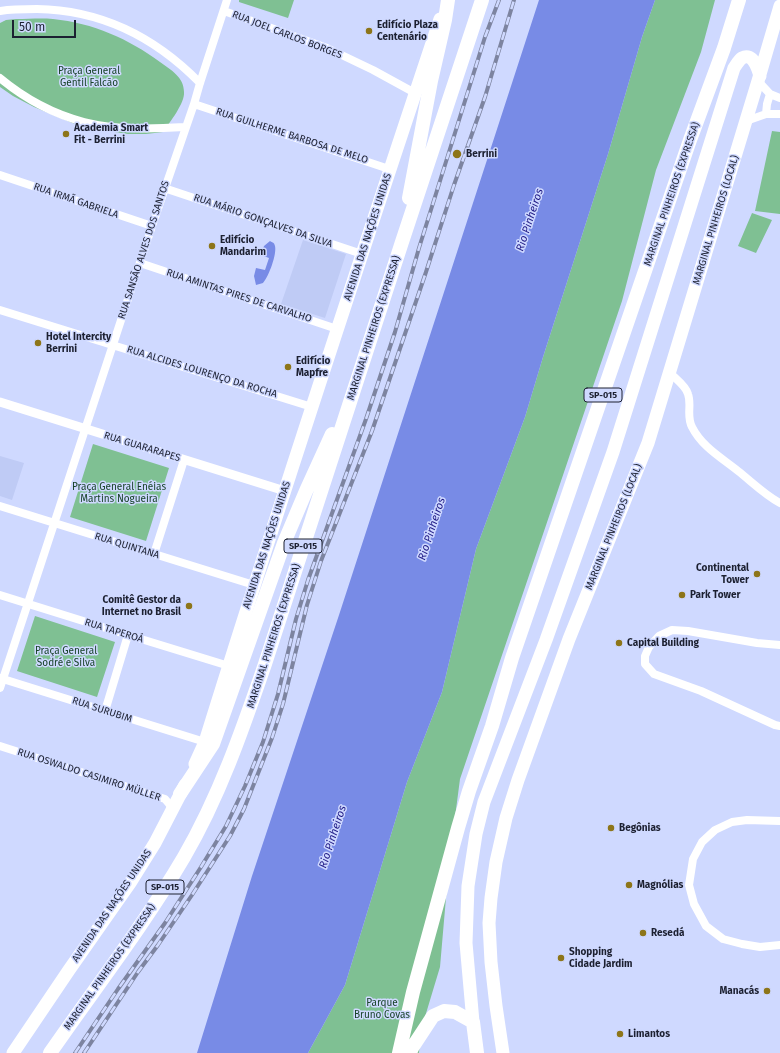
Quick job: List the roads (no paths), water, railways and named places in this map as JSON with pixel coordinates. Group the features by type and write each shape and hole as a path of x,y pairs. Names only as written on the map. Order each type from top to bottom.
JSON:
{"highway":[{"name":"AVENIDA DAS NAÇÕES UNIDAS","path":"13,1053 130,883 171,812 205,742 312,407 447,0"},
{"path":"401,245 431,82 445,20 447,0"},
{"name":"MARGINAL PINHEIROS (EXPRESSA)","path":"50,1053 146,917 184,857 206,816 226,772 245,723 482,0"},
{"name":"MARGINAL PINHEIROS (EXPRESSA)","path":"399,1053 413,992 469,791 492,726 512,658 739,2"},
{"name":"MARGINAL PINHEIROS (LOCAL)","path":"504,1053 496,1006 491,962 489,923 496,862 506,818 518,780 569,639 648,443 780,6"},
{"path":"477,1053 466,943 468,886 476,834 484,802 546,640 613,452 734,68 741,59 746,57 751,59 757,68 759,79"},
{"path":"180,794 214,744 284,543 330,438 355,386"},
{"path":"410,1053 433,1016 444,1011 455,1012 473,1022"}],"street":[{"name":"RUA SANSÃO ALVES DOS SANTOS","path":"0,688 2,678 28,604 164,188 194,104 227,0"},
{"path":"0,11 67,11 87,15 107,22 132,33 158,48 186,69 200,83"},
{"name":"RUA JOEL CARLOS BORGES","path":"224,11 327,48 373,70 415,93"},
{"path":"0,78 10,87 35,102 83,122 126,128 185,127"},
{"path":"759,79 770,94 780,98"},
{"path":"766,114 770,94"},
{"name":"RUA GUILHERME BARBOSA DE MELO","path":"194,104 390,169"},
{"path":"746,121 766,114 780,114"},
{"name":"RUA IRMÃ GABRIELA","path":"0,175 152,226"},
{"name":"RUA MÁRIO GONÇALVES DA SILVA","path":"164,188 362,254"},
{"name":"RUA AMINTAS PIRES DE CARVALHO","path":"140,263 338,329"},
{"name":"RUA ALCIDES LOURENÇO DA ROCHA","path":"0,310 312,407"},
{"path":"670,373 684,387 688,394 688,416 691,426 700,439 712,452 771,498 780,503"},
{"name":"RUA GUARARAPES","path":"0,402 285,491"},
{"path":"154,554 184,460"},
{"name":"RUA QUINTANA","path":"0,506 254,586"},
{"name":"RUA TAPEROÁ","path":"0,595 229,666"},
{"path":"780,645 757,643 688,631 672,630 659,636 649,647 644,656 644,664 654,674 701,691 780,726"},
{"path":"104,711 128,635"},
{"name":"RUA SURUBIM","path":"2,678 205,742"},
{"name":"RUA OSWALDO CASIMIRO MÜLLER","path":"0,746 165,799 170,804 171,812"},
{"path":"780,821 747,820 732,822 715,830 702,842 693,859 689,885 694,904 706,926 723,939 760,947 780,945"}],"water":[{"name":"Rio Pinheiros","path":"539,0 655,0 642,37 608,154 525,417 476,549 442,692 407,782 345,985 308,1053 197,1053 252,876 339,615"},
{"path":"270,241 275,246 275,254 272,265 263,283 256,285 254,276 256,268 265,270 269,258 261,255 264,246"}],"railway":[{"path":"75,1053 165,923 226,826 245,786 263,742 278,694 296,619 308,580 366,419 395,332 419,248 485,37 499,0"},
{"path":"84,1053 192,895 230,836 244,809 272,738 283,704 307,605 321,561 372,431 485,97 514,0"}],"place":[{"name":"Edifício Plaza Centenário","path":"369,31"},
{"name":"Academia Smart Fit - Berrini","path":"66,134"},
{"name":"Berrini","path":"457,154"},
{"name":"Edifício Mandarim","path":"212,246"},
{"name":"Hotel Intercity Berrini","path":"38,343"},
{"name":"Edifício Mapfre","path":"288,367"},
{"name":"Continental Tower","path":"757,574"},
{"name":"Park Tower","path":"682,595"},
{"name":"Comitê Gestor da Internet no Brasil","path":"189,606"},
{"name":"Capital Building","path":"619,643"},
{"name":"Begônias","path":"611,828"},
{"name":"Magnólias","path":"629,885"},
{"name":"Resedá","path":"643,933"},
{"name":"Shopping Cidade Jardim","path":"561,958"},
{"name":"Manacás","path":"767,991"},
{"name":"Limantos","path":"620,1034"}],"park label":[{"name":"Praça General Gentil Falcão","path":"89,76"},
{"name":"Praça General Enéias Martins Nogueira","path":"119,492"},
{"name":"Praça General Sodré e Silva","path":"66,656"},
{"name":"Parque Bruno Covas","path":"382,1008"}]}
